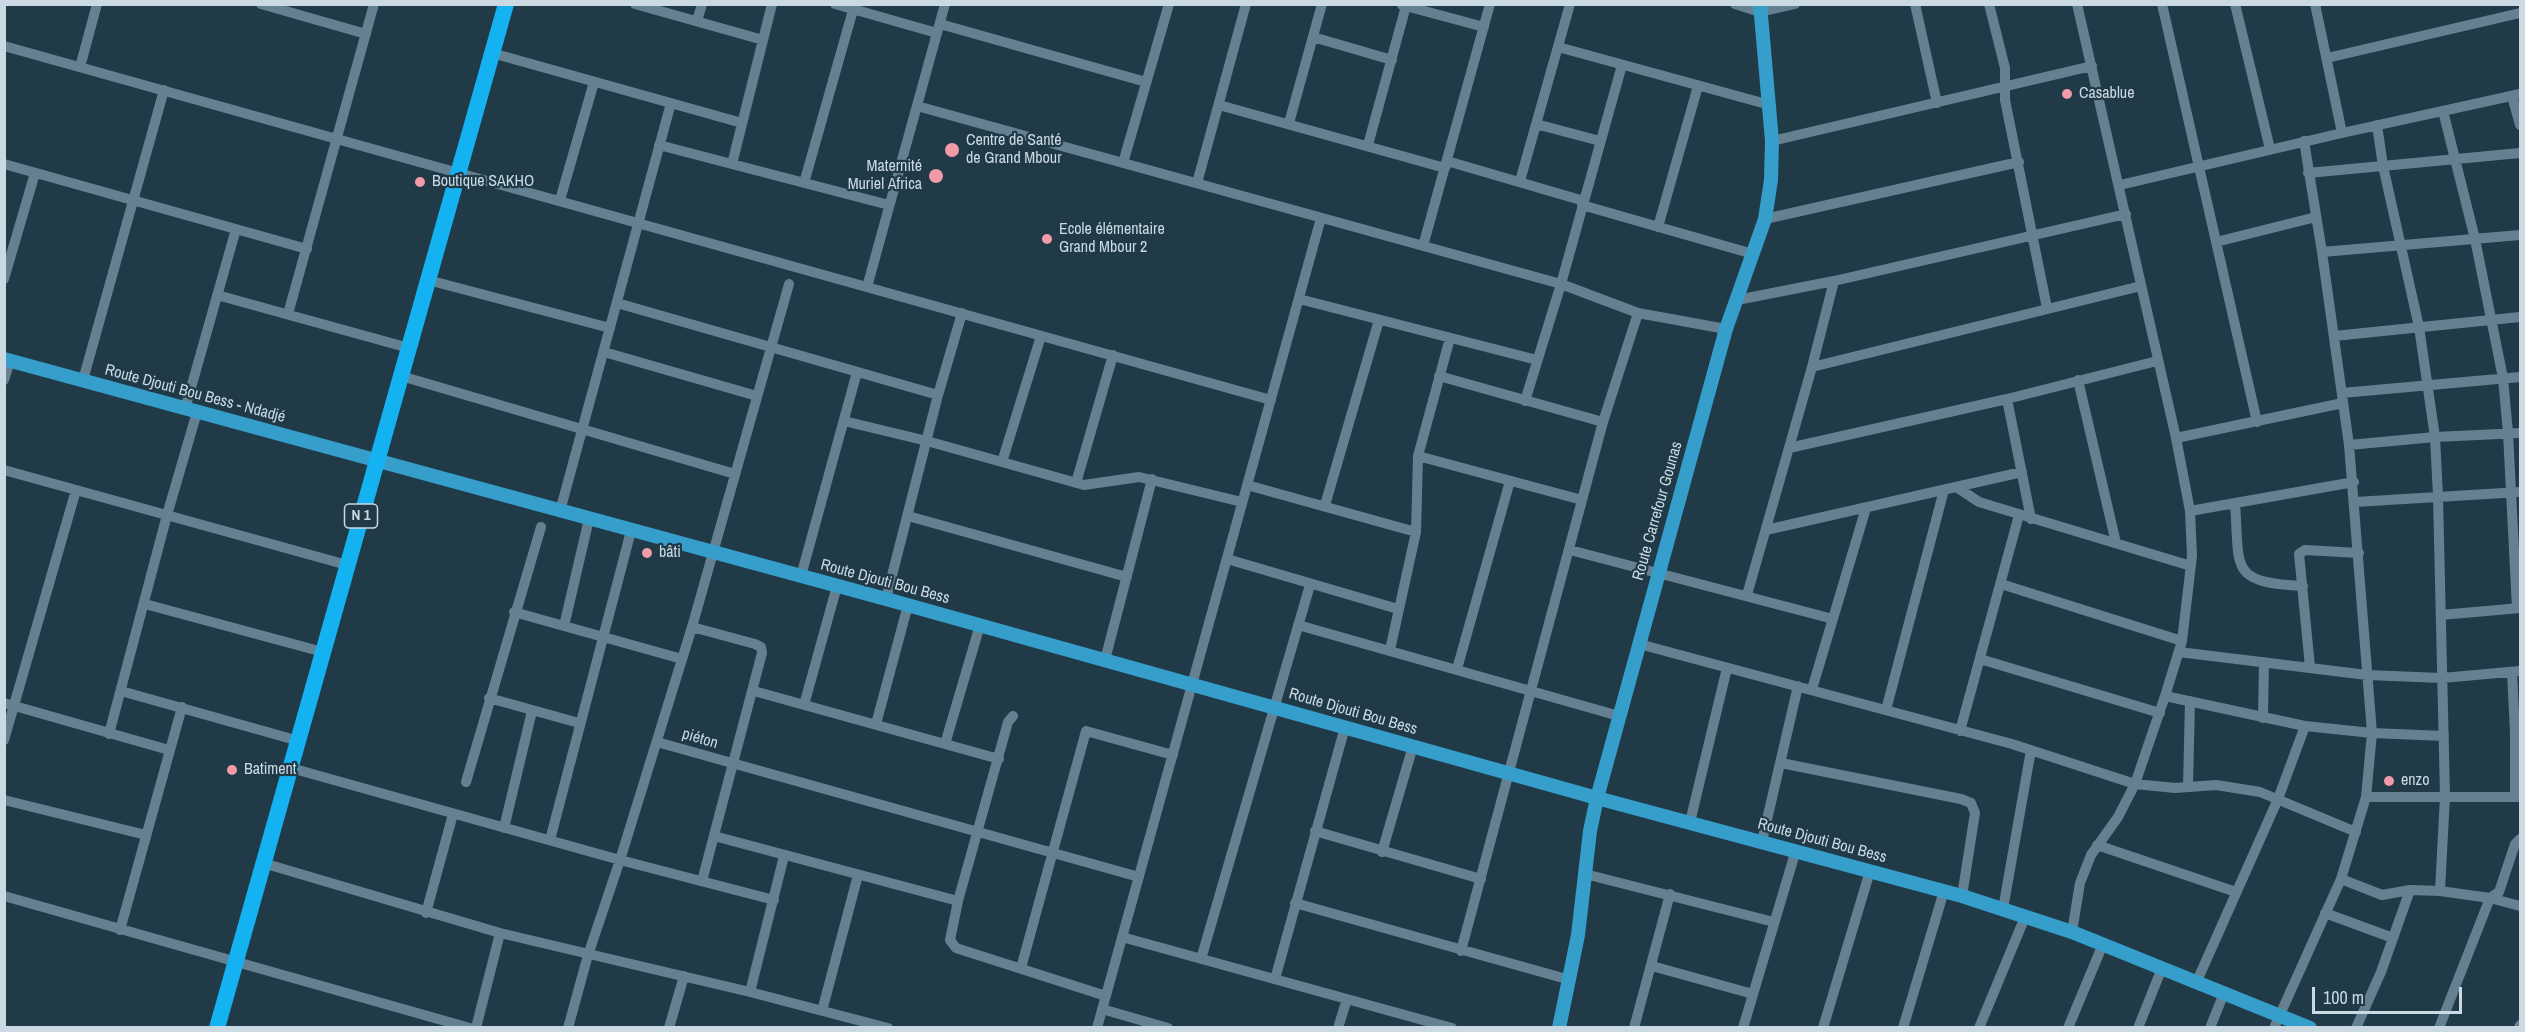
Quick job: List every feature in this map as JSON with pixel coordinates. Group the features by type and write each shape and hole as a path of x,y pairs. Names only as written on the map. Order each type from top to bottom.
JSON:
{"highway":[{"name":"N 1","path":"217,1028 506,4"}],"main road":[{"name":"Route Carrefour Gounas","path":"1560,1027 1570,980 1590,831 1597,798 1657,572 1726,329 1765,219 1771,180 1772,141 1760,8"},
{"name":"Route Djouti Bou Bess - Ndadjé","path":"7,360 377,460"},
{"name":"Route Djouti Bou Bess","path":"377,460 1274,706 1597,798 1962,896 2072,932 2310,1028"}],"street":[{"path":"80,67 97,4"},
{"path":"261,4 366,34"},
{"path":"288,314 375,4"},
{"path":"636,4 763,40"},
{"path":"697,21 702,4"},
{"path":"732,164 772,4"},
{"path":"835,4 1146,82"},
{"path":"867,286 945,4"},
{"path":"1197,183 1246,4"},
{"path":"1289,123 1322,4"},
{"path":"1423,246 1490,4"},
{"path":"1520,181 1570,4"},
{"path":"1735,4 1760,8 1795,4"},
{"path":"1915,4 1937,103"},
{"path":"1989,4 2005,68 2004,88 2047,308"},
{"path":"2072,932 2080,883 2091,855 2118,817 2136,784 2166,696 2182,641 2191,566 2190,511 2176,438 2077,4"},
{"path":"2162,4 2257,422"},
{"path":"2235,4 2270,149"},
{"path":"2315,4 2342,133"},
{"path":"1123,163 1165,5"},
{"path":"1368,145 1392,60 1404,5 1484,27"},
{"path":"804,183 853,10"},
{"path":"2327,58 2520,13"},
{"path":"1312,37 1392,60"},
{"path":"4,46 1271,400"},
{"path":"1558,47 1770,105"},
{"path":"492,53 742,123"},
{"path":"1525,401 1561,284 1622,65"},
{"path":"1772,141 2092,66"},
{"path":"560,200 594,82"},
{"path":"1658,227 1698,86"},
{"path":"83,380 164,90"},
{"path":"2120,185 2304,141 2516,95 2520,124"},
{"path":"560,511 671,103"},
{"path":"1219,105 1446,165 1520,181 1658,227 1753,254"},
{"path":"917,106 1561,284 1638,313 1726,329"},
{"path":"2441,615 2519,608 2516,492 2503,378 2475,239 2443,111"},
{"path":"1536,124 1600,141"},
{"path":"2377,125 2383,166 2419,327 2435,437 2445,796 2440,891"},
{"path":"2274,1028 2341,879 2366,796 2372,733 2354,482 2304,141"},
{"path":"660,145 889,205"},
{"path":"2308,173 2520,153"},
{"path":"1765,219 2019,162"},
{"path":"4,164 307,249"},
{"path":"4,279 35,173"},
{"path":"1737,300 1834,281 2126,214"},
{"path":"2216,242 2316,217"},
{"path":"1097,1028 1321,218"},
{"path":"109,734 145,604 217,295 236,229"},
{"path":"2322,252 2520,235"},
{"path":"428,280 610,328"},
{"path":"1747,595 1834,281"},
{"path":"568,1028 588,955 692,627 789,284"},
{"path":"1812,367 2140,286"},
{"path":"217,295 409,348"},
{"path":"1299,299 1538,360"},
{"path":"617,303 938,395"},
{"path":"885,599 938,395 962,313"},
{"path":"1461,951 1603,422 1638,313"},
{"path":"2334,336 2520,317"},
{"path":"1325,505 1379,320"},
{"path":"1002,462 1041,336"},
{"path":"1390,650 1416,532 1418,456 1450,338"},
{"path":"604,352 757,396"},
{"path":"1076,483 1113,355"},
{"path":"4,380 7,360"},
{"path":"1789,448 2007,399 2157,361"},
{"path":"801,576 857,372"},
{"path":"401,376 735,474"},
{"path":"1440,376 1603,422"},
{"path":"2176,438 2257,422 2343,398 2428,386 2520,377"},
{"path":"2078,380 2116,543"},
{"path":"2007,399 2031,519"},
{"path":"844,421 927,441 1076,483 1091,485 1140,477 1242,502"},
{"path":"2349,445 2435,437 2520,433"},
{"path":"1418,456 1582,500"},
{"path":"4,470 348,565"},
{"path":"1766,530 2022,472"},
{"path":"1105,660 1152,479"},
{"path":"1457,669 1510,481"},
{"path":"2190,511 2354,482"},
{"path":"1247,485 1416,532"},
{"path":"1958,488 1971,498 2019,515 2191,566"},
{"path":"4,740 10,704 76,490"},
{"path":"1886,710 1944,490"},
{"path":"2355,502 2516,492"},
{"path":"2235,503 2239,557 2246,574 2259,582 2302,586"},
{"path":"1812,689 1866,508"},
{"path":"1960,731 2019,515"},
{"path":"908,516 1127,577"},
{"path":"564,626 589,519"},
{"path":"465,782 541,527"},
{"path":"550,840 631,531"},
{"path":"1570,550 1833,619"},
{"path":"2310,667 2299,554 2301,551 2359,553"},
{"path":"1227,559 1398,609"},
{"path":"2001,584 2182,641"},
{"path":"1201,959 1310,585"},
{"path":"804,705 837,586"},
{"path":"145,604 323,652"},
{"path":"876,724 908,605"},
{"path":"514,612 682,659"},
{"path":"945,744 980,625"},
{"path":"1298,625 1618,716"},
{"path":"692,627 755,644 761,647 762,653 754,691 702,880"},
{"path":"1638,644 1812,689 2031,750 2104,776 2136,784 2175,788 2237,787 2278,799 2356,832"},
{"path":"2179,652 2367,675 2442,678 2516,671 2518,796 2366,796"},
{"path":"1980,659 2160,713"},
{"path":"2263,718 2264,662"},
{"path":"1690,822 1727,668"},
{"path":"1762,841 1798,686"},
{"path":"754,691 999,759"},
{"path":"121,692 299,741"},
{"path":"2166,696 2305,726 2372,733 2444,736"},
{"path":"489,698 579,723"},
{"path":"2188,786 2190,701"},
{"path":"10,704 169,750"},
{"path":"120,930 182,707"},
{"path":"504,828 532,711"},
{"path":"1012,716 1008,722 958,902 950,939 952,945 1106,996"},
{"path":"2197,981 2278,799 2305,726"},
{"path":"1275,979 1345,728"},
{"path":"1021,968 1086,731 1173,755"},
{"name":"piéton","path":"657,742 1138,877"},
{"path":"1382,852 1413,746"},
{"path":"2003,909 2031,750"},
{"path":"1781,763 1961,799 1971,803 1975,813 1962,896"},
{"path":"291,768 620,860 774,900"},
{"path":"4,800 146,836"},
{"path":"426,913 453,814"},
{"path":"1315,831 1482,879"},
{"path":"714,836 958,902"},
{"path":"2439,1028 2490,898 2499,892 2515,844 2520,839"},
{"path":"2097,845 2236,892"},
{"path":"1743,1028 1796,850"},
{"path":"750,992 784,856"},
{"path":"263,863 500,933 750,992 888,1028"},
{"path":"1823,1028 1870,871"},
{"path":"1585,874 1774,922"},
{"path":"822,1011 858,875"},
{"path":"2341,879 2382,895 2410,890 2440,891 2490,898 2520,906"},
{"path":"2356,1028 2393,939 2410,890"},
{"path":"1903,1028 1944,891"},
{"path":"1634,1028 1670,894"},
{"path":"4,896 470,1028"},
{"path":"1295,903 1570,980"},
{"path":"2325,913 2393,939"},
{"path":"1979,1028 2025,917"},
{"path":"476,1028 500,933"},
{"path":"1122,937 1347,999 1418,1023 1452,1028"},
{"path":"2068,1028 2103,944"},
{"path":"1652,966 1753,994"},
{"path":"2138,1028 2162,968"},
{"path":"669,1028 684,976"},
{"path":"2210,1028 2224,993"},
{"path":"1338,1028 1347,999"},
{"path":"1102,1009 1168,1028"}],"place":[{"name":"Casablue","path":"2067,94"},
{"name":"Centre de Santé de Grand Mbour","path":"952,150"},
{"name":"Maternité Muriel Africa","path":"936,176"},
{"name":"Boutique SAKHO","path":"420,182"},
{"name":"Ecole élémentaire Grand Mbour 2","path":"1047,239"},
{"name":"bâti","path":"647,553"},
{"name":"Batiment","path":"232,770"},
{"name":"enzo","path":"2389,781"}]}
